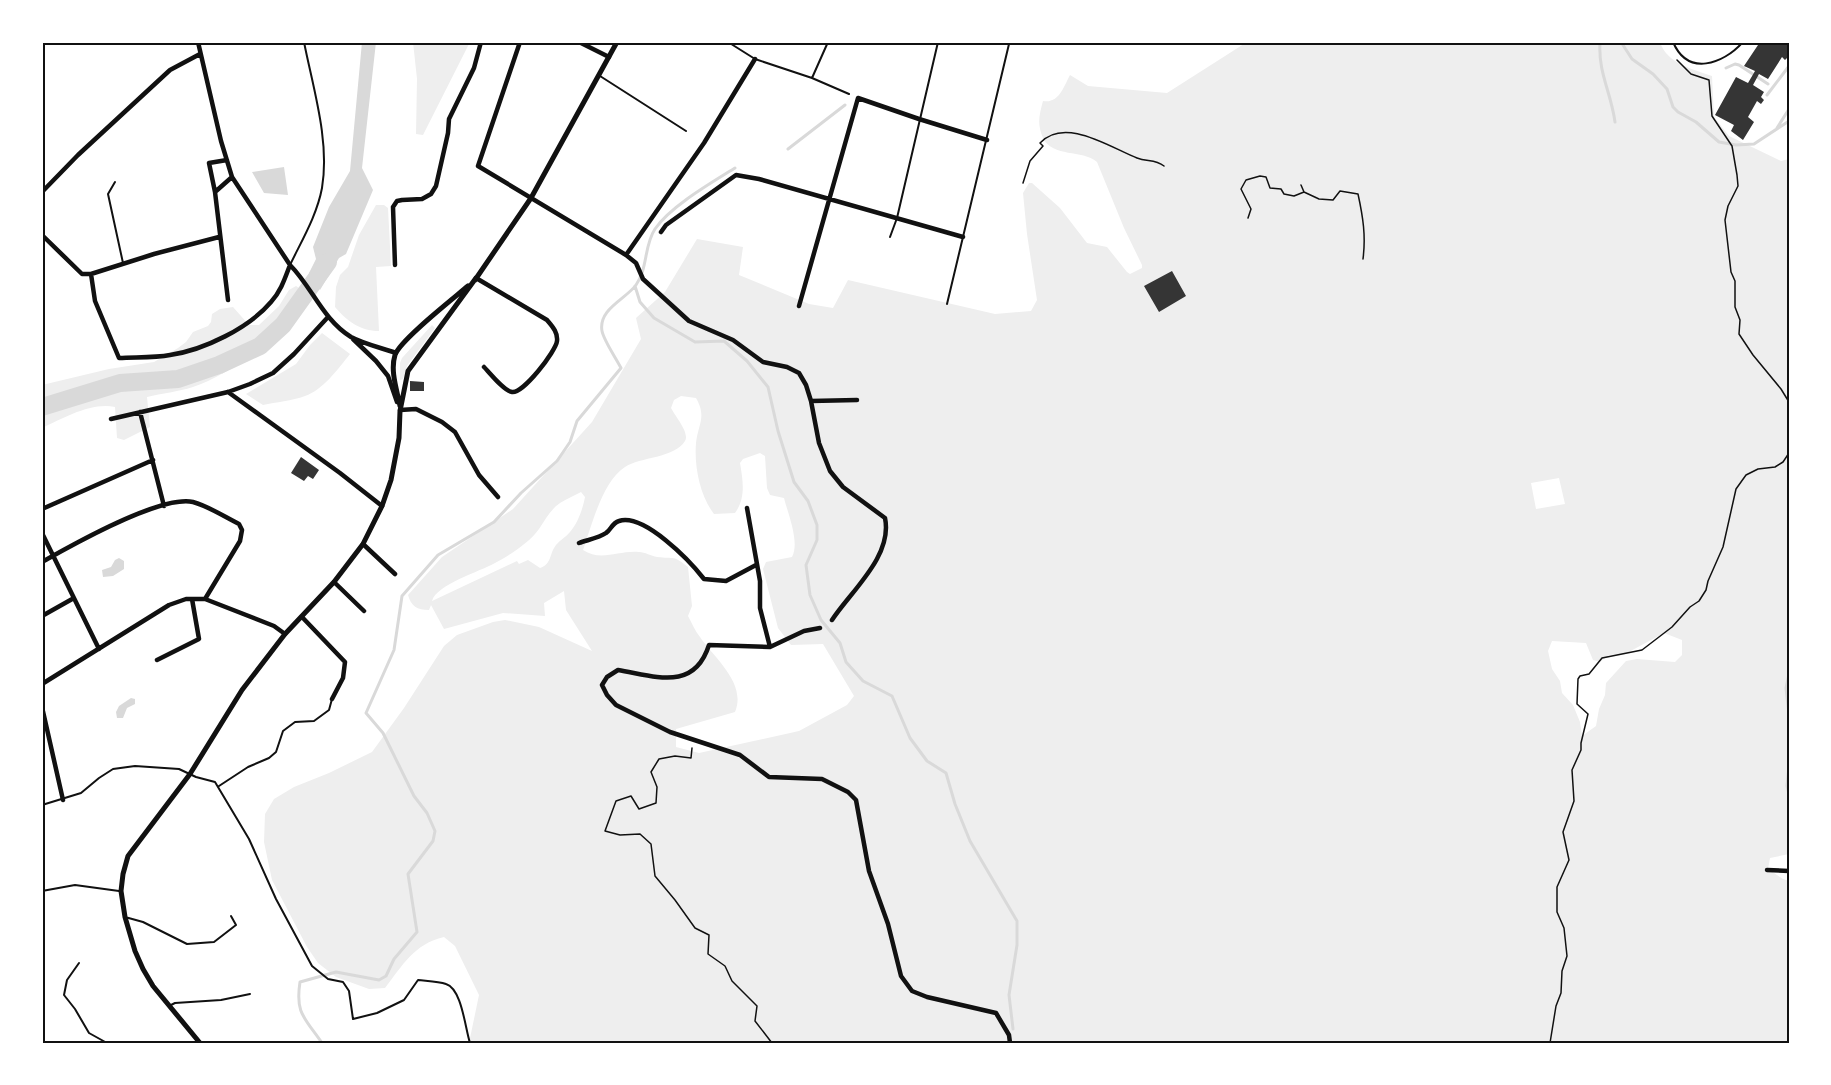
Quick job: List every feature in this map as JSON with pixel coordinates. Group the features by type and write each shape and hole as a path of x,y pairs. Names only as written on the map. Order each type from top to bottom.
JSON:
{"street":[{"path":"198,42 232,177 290,265 328,317 376,361 388,376 400,411"},
{"path":"395,265 393,207 397,201 423,198 430,194 436,186 448,133 448,119 474,68 481,42"},
{"path":"520,42 478,166 626,255 636,263 643,279 689,321 732,340 763,362 787,367 799,373 811,401 819,443 830,471 843,487 885,518 887,529 885,543 858,589 841,605 832,620"},
{"path":"579,42 609,57"},
{"path":"200,1043 168,1006 143,969 125,917 121,891 128,856 190,774 242,690 285,634 334,582 363,544 382,506 391,480 408,371 531,198 617,42"},
{"path":"42,192 78,155 170,70 200,54"},
{"path":"626,255 704,143 755,58"},
{"path":"798,306 858,98 987,140"},
{"path":"227,160 209,163 215,192 228,300"},
{"path":"661,232 666,225 736,175 759,179 963,237"},
{"path":"215,192 232,177"},
{"path":"42,235 81,274 91,274 219,237"},
{"path":"91,274 95,301 119,358 170,356 214,343 257,315 271,302 281,288 290,265"},
{"path":"400,411 393,375 396,353 418,328 476,278"},
{"path":"476,278 547,320 557,335 557,343 520,392 508,391 484,367"},
{"path":"111,419 228,392 250,384 273,373 328,317"},
{"path":"351,337 396,353"},
{"path":"228,392 382,506"},
{"path":"811,401 857,400"},
{"path":"400,411 416,409 442,422 455,432 480,475 498,496"},
{"path":"140,412 164,506"},
{"path":"42,509 153,460"},
{"path":"42,562 123,519 164,506 191,502 239,524 242,530 240,541 205,599"},
{"path":"747,508 761,589 760,608 770,647"},
{"path":"579,543 607,533 612,525 620,520 634,520 672,544 704,579 726,581 756,565"},
{"path":"42,533 99,649"},
{"path":"363,544 395,574"},
{"path":"334,582 364,611"},
{"path":"42,616 74,598"},
{"path":"157,660 198,639 192,599"},
{"path":"42,684 169,605 192,599 205,599 274,626 285,634"},
{"path":"302,617 345,662 343,678 332,699"},
{"path":"820,628 804,631 770,647 709,645 697,668 684,677 659,677 618,670 606,677 602,685 616,705 670,732 740,755 769,777 822,779 848,792 856,800 869,871 888,924 901,976 912,991 927,997 996,1013 1011,1043"},
{"path":"42,707 63,800"},
{"path":"1767,870 1789,871"}],"lane":[{"path":"290,265 312,222 321,188 325,150 304,42"},
{"path":"728,42 755,58 849,94"},
{"path":"812,78 828,42"},
{"path":"890,237 897,218 938,42"},
{"path":"946,304 1009,44 1004,42"},
{"path":"1673,42 1685,58 1703,64 1723,60 1743,42"},
{"path":"598,75 686,131"},
{"path":"115,182 108,194 123,264"},
{"path":"219,786 248,767 269,758 276,752 284,731 295,722 314,721 329,710 332,699"},
{"path":"42,805 81,793 113,770 135,766 179,770 210,780 219,786 249,839 276,898 312,966 328,979 343,982 349,991 353,1019 377,1013 404,1000 418,980 447,984 456,992 460,1000 470,1043"},
{"path":"42,891 75,885 121,891"},
{"path":"125,917 143,922 186,944 201,944 214,942 236,925 231,916"},
{"path":"79,963 67,980 64,995 89,1033 107,1043"},
{"path":"168,1006 175,1003 221,1000 250,994"}],"path":[{"path":"1677,60 1691,74 1709,80 1712,116 1732,146 1738,186 1728,206 1725,220 1731,272 1735,280 1735,307 1740,320 1739,334 1789,402"},
{"path":"1023,183 1030,161 1043,146 1040,143 1042,140 1051,135 1067,133 1103,141 1131,156 1144,161 1157,161 1164,166"},
{"path":"1248,218 1251,208 1240,189 1246,180 1260,176 1266,177 1270,188 1281,189 1284,194 1294,196 1304,192"},
{"path":"1301,185 1304,192 1319,199 1333,200 1340,191 1358,194 1364,226 1363,259"},
{"path":"1550,1043 1556,1006 1561,993 1562,971 1567,956 1564,928 1557,912 1557,887 1569,861 1563,832 1574,801 1572,770 1581,750 1588,714 1577,704 1578,679 1580,676 1589,674 1602,658 1642,650 1672,627 1690,607 1699,601 1724,547 1736,489 1746,475 1758,469 1775,467 1783,462 1789,453"},
{"path":"686,737 693,743 691,758 675,756 659,759 651,772 657,787 656,802 639,809 631,796 616,801 604,831 620,835 640,834 651,844 655,876 695,928 709,935 708,954 725,966 732,981 757,1006 755,1021 772,1043"}],"shaded area":[{"path":"362,42 376,42 362,168 373,190 346,254 339,258 320,290 309,273 316,259 313,247 329,207 350,171"},
{"path":"413,42 470,42 423,135 416,134 417,79"},
{"path":"1247,42 1660,42 1668,56 1675,61 1712,76 1714,117 1729,136 1781,161 1789,159 1789,854 1770,858 1768,869 1789,881 1789,1043 469,1043 479,995 455,946 444,937 425,945 410,956 385,988 369,989 336,977 318,963 307,947 272,880 264,842 265,814 274,799 294,787 372,752 444,646 457,635 505,620 539,627 592,651 566,610 564,591 544,603 545,616 503,613 444,629 431,605 429,610 418,608 413,605 408,595 442,557 513,509 592,422 641,339 636,318 665,292 697,239 743,247 739,275 809,304 833,308 848,280 995,314 1031,311 1037,300 1023,193 1029,183 1032,183 1060,208 1087,243 1107,247 1130,274 1142,268 1097,162 1091,158 1054,148 1043,138 1039,120 1043,101 1057,97 1070,75 1088,86 1167,93","holes":["681,396 696,398 701,410 696,443 697,471 705,499 714,514 735,513 742,495 740,463 743,459 760,453 765,456 767,488 770,495 784,498 795,544 792,557 766,562 763,569 778,628 791,645 823,644 854,696 847,705 799,731 699,753 676,747 676,729 735,712 738,701 733,681 698,635 688,616 692,606 688,567 676,559 641,552 597,555 583,550 604,493 617,474 631,464 674,451 685,441 684,429 671,408 674,400","1559,478 1565,504 1536,509 1531,483","581,492 585,497 578,520 570,532 556,545 544,566 540,568 528,560 519,564 517,561 432,601 435,595 450,584 495,563 519,548 535,534 551,512 562,502","1664,633 1682,640 1682,655 1675,662 1637,659 1626,661 1606,683 1596,726 1582,736 1580,722 1573,705 1562,693 1560,681 1552,669 1548,651 1552,641 1586,643 1593,660 1600,662 1609,655 1625,654"]},
{"path":"284,167 288,195 264,193 252,172"},
{"path":"376,205 384,205 388,208 391,266 376,267 379,331 372,331 354,324 335,307 336,287 340,275 348,267 359,235"},
{"path":"296,286 302,290 309,303 285,328 256,352 208,381 187,389 147,397 150,427 124,440 117,438 115,407 106,406 78,412 42,428 42,385 109,369 154,362 186,342 193,332 208,326 212,314 220,309 233,307 249,325 259,325 279,306 289,290"},
{"path":"432,325 435,328 407,366 403,379 400,380 402,358"},
{"path":"322,333 350,354 318,389 300,398 263,405 246,394 296,364"},
{"path":"119,558 124,561 124,569 113,576 103,577 102,570 111,567"},
{"path":"131,698 135,699 135,704 127,708 123,718 117,718 116,712 119,706"}],"building":[{"path":"1760,42 1789,42 1789,56 1785,60 1782,57 1768,79 1759,74 1753,85 1764,92 1761,97 1764,100 1761,104 1757,101 1748,117 1754,122 1743,140 1731,131 1734,125 1715,115 1736,77 1748,83 1755,71 1744,66"},
{"path":"1172,271 1186,296 1159,312 1144,286"},
{"path":"410,381 424,382 424,391 410,391"},
{"path":"301,457 319,470 313,479 308,476 304,481 291,473"}],"waterway":[{"path":"1600,42 1601,63 1615,122"},
{"path":"1621,42 1632,59 1653,74 1667,89 1673,107 1696,122 1719,142 1736,145 1754,144 1789,121"},
{"path":"1726,68 1735,64 1739,65 1768,84"},
{"path":"1767,95 1789,66"},
{"path":"788,149 845,105"},
{"path":"1777,128 1789,109"},
{"path":"322,1043 300,1009 300,982 336,972 379,980 386,976 394,959 417,932 408,874 433,841 435,831 427,813 414,796 383,733 366,713 394,650 402,596 438,555 494,522 521,493 557,461 570,442 577,421 621,368 605,340 602,323 608,310 632,290 640,278 649,242 655,229 681,204 735,168"},
{"path":"42,407 120,383 178,379 219,365 260,346 283,325 328,262"},
{"path":"635,286 640,302 654,318 695,342 724,341 747,361 768,387 778,431 794,482 808,501 817,525 817,540 806,565 810,595 821,620 840,643 846,662 863,681 892,696 910,738 927,761 946,773 955,804 970,841 1017,921 1017,945 1009,995 1013,1029"},
{"path":"1789,674 1786,688 1789,714"},
{"path":"1789,766 1787,786 1789,794"}]}
